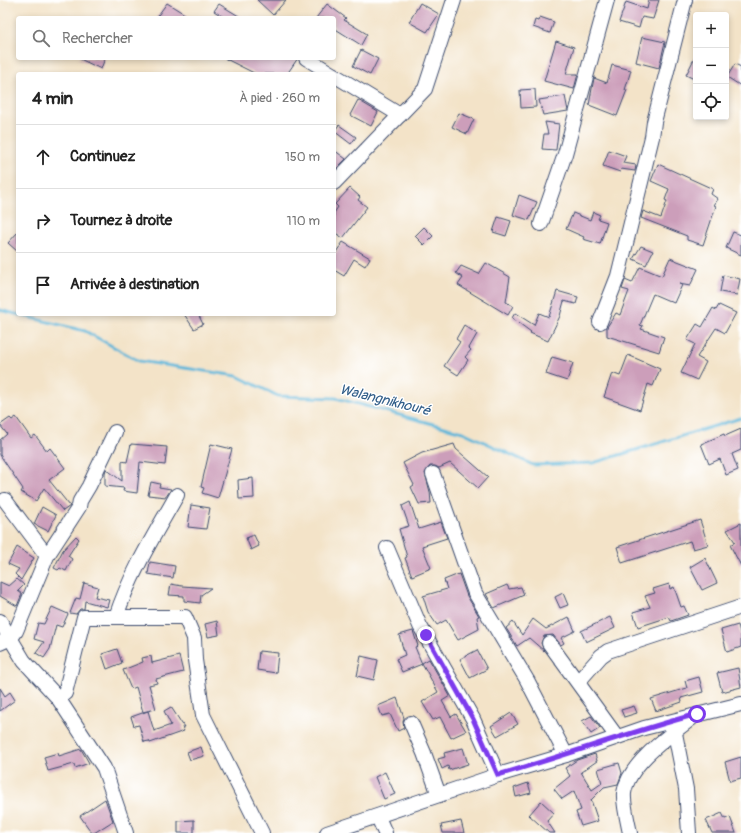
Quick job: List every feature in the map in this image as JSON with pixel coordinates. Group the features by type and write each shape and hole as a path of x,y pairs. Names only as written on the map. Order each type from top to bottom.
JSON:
{"street":[{"path":"336,181 425,90 454,0"},
{"path":"541,224 564,154 608,0"},
{"path":"600,322 618,276 652,137 654,122 685,0"},
{"path":"309,60 328,72"},
{"path":"336,77 400,115"},
{"path":"6,641 16,631 47,556 79,507 80,501 89,486 115,432"},
{"path":"433,474 475,593 527,680 566,755"},
{"path":"116,617 121,603 154,535 177,495"},
{"path":"5,500 47,556"},
{"path":"387,548 420,626 473,719 498,775"},
{"path":"578,682 601,656 608,651 741,607"},
{"path":"58,698 65,693 84,617 185,617 194,638 195,660 203,715 262,833"},
{"path":"0,621 6,641 58,698 104,768 126,833"},
{"path":"549,643 617,737"},
{"path":"327,833 378,817 498,775 566,755 617,737 674,726 697,714 741,704"},
{"path":"411,723 424,753 439,796"},
{"path":"630,833 624,793 632,771 674,726"},
{"path":"674,726 686,789 689,833"},
{"path":"378,817 385,833"}],"building":[{"path":"257,0 286,0 273,15"},
{"path":"649,0 659,0 653,19 642,17 639,28 619,22 626,2 647,9"},
{"path":"167,3 188,16 157,16"},
{"path":"420,3 439,14 427,32 409,22"},
{"path":"219,4 239,16 222,16 214,11"},
{"path":"327,4 346,18 344,20 367,34 361,45 336,29 336,16 318,16"},
{"path":"540,17 554,22 550,33 533,27 535,20 538,21"},
{"path":"642,37 665,42 659,68 636,62"},
{"path":"556,41 574,47 566,74 578,74 574,89 544,81"},
{"path":"361,50 378,59 370,75 353,66"},
{"path":"82,60 104,60 101,69"},
{"path":"228,60 297,60 288,72 252,72"},
{"path":"693,61 693,78 686,75"},
{"path":"735,64 741,67 741,86 729,78 729,74"},
{"path":"612,65 631,70 625,90 627,90 617,116 589,105 594,78 607,83"},
{"path":"535,89 536,107 521,108 520,90"},
{"path":"565,96 568,111 543,115 539,100"},
{"path":"358,100 378,112 371,126 350,115"},
{"path":"459,113 474,119 467,134 452,127"},
{"path":"545,122 559,124 556,150 542,149 544,134 548,134"},
{"path":"339,125 356,137 351,144 336,133 336,129"},
{"path":"609,150 626,156 623,163 636,165 635,171 621,169 620,172 603,166"},
{"path":"336,152 346,159 336,169"},
{"path":"658,164 713,189 711,194 718,199 714,205 716,206 703,245 687,240 687,236 641,218 643,211 661,218 667,201 665,200 669,189 651,181"},
{"path":"350,188 360,197 358,200 367,207 343,238 336,233 336,210 338,207 336,203"},
{"path":"519,195 537,202 529,220 513,215"},
{"path":"593,212 600,215 598,219 607,222 600,244 583,239 584,237 566,229 573,213 590,220"},
{"path":"498,217 511,221 506,236 493,232"},
{"path":"424,227 433,236 424,245 415,236"},
{"path":"733,232 741,235 741,255 726,248"},
{"path":"16,234 16,250 8,243"},
{"path":"343,242 370,258 365,266 354,259 344,276 336,271 336,252"},
{"path":"641,246 653,251 646,265 633,259"},
{"path":"670,258 698,269 690,286 679,284 682,285 674,303 653,294 640,325 643,326 641,329 664,337 659,352 607,336 607,327 616,313 620,315 629,291 622,289 625,280 632,283 640,267 662,276"},
{"path":"486,263 510,277 506,302 513,306 508,315 458,285 463,278 456,273 461,266 479,274"},
{"path":"723,275 740,279 737,295 720,292"},
{"path":"557,291 578,297 576,304 564,301 560,316 548,341 530,333 531,332 512,318 515,313 534,325 539,313 549,317"},
{"path":"719,305 736,313 725,333 716,328 697,357 706,362 697,380 681,373 695,344 687,340 697,324 702,327 713,308 716,310"},
{"path":"185,316 199,316 203,324 194,329"},
{"path":"464,325 477,334 469,348 471,350 465,357 468,360 458,375 444,366 460,342 456,339"},
{"path":"628,355 660,369 653,386 648,384 640,410 604,397 612,373 620,376"},
{"path":"552,357 573,363 567,381 546,374"},
{"path":"16,417 31,438 35,435 47,451 50,448 65,468 49,480 70,506 63,511 44,488 36,501 21,492 23,489 0,455 0,440 7,434 0,425 10,418 12,420"},
{"path":"741,429 741,450 732,454 738,470 726,475 720,459 709,464 701,444 724,434 725,436"},
{"path":"131,444 167,447 165,465 140,462 137,493 123,491 124,488 105,486 106,469 122,481 122,461 127,462"},
{"path":"211,444 232,449 218,498 202,493 204,488 201,487"},
{"path":"454,444 456,449 488,477 478,488 450,463 439,468 430,466 425,473 431,503 419,504 411,487 414,485 403,463 422,453"},
{"path":"253,478 254,498 239,499 238,480"},
{"path":"151,482 160,484 159,487 171,489 166,497 148,495"},
{"path":"410,502 419,529 441,522 447,538 422,546 431,568 412,576 405,558 407,557 399,529 409,526 402,506"},
{"path":"191,505 210,508 206,529 188,527"},
{"path":"42,507 56,515 48,531 34,524"},
{"path":"700,520 708,545 693,549 690,541 622,563 617,547"},
{"path":"741,523 741,566 730,545 735,542 727,530"},
{"path":"254,535 259,546 251,550 246,538"},
{"path":"76,536 79,539 68,556 72,559 66,571 60,568 58,570 54,568 63,550"},
{"path":"17,547 34,558 21,580 15,574 19,569 8,564"},
{"path":"705,558 717,583 702,590 690,567"},
{"path":"150,562 175,566 173,578 148,574"},
{"path":"459,574 467,596 479,616 477,617 479,629 458,640 446,620 437,625 428,612 423,596 447,589 444,580"},
{"path":"17,579 24,585 18,591 22,594 17,606 0,596 0,582 9,586"},
{"path":"84,583 98,587 95,597 109,600 107,607 85,601 84,609 80,609 76,614 70,613 76,598 80,599"},
{"path":"171,584 211,588 201,595 200,603 184,601 184,596 169,595"},
{"path":"669,584 670,589 674,587 681,607 684,606 688,615 671,621 669,617 638,627 633,612 650,607 645,596 655,593 653,589"},
{"path":"507,585 509,589 521,587 524,595 494,608 486,594"},
{"path":"563,593 568,605 560,608 555,597"},
{"path":"52,607 68,614 62,627 56,625 50,649 44,658 36,653 44,642 34,639 38,623 44,624"},
{"path":"569,617 575,631 561,638 564,643 561,645 553,635 544,636 541,643 544,651 529,638 517,646 506,628 513,622 522,635 533,619 546,629"},
{"path":"610,617 615,628 586,642 581,631"},
{"path":"217,621 219,635 208,637 205,624"},
{"path":"738,625 741,636 741,647 727,652 721,630"},
{"path":"413,631 418,646 415,647 422,664 402,672 396,659 405,655 399,635"},
{"path":"117,649 122,663 107,669 102,654"},
{"path":"477,650 487,669 470,678 460,659"},
{"path":"259,651 278,653 276,673 257,670"},
{"path":"151,656 152,663 179,656 183,672 156,679 157,683 149,685 156,709 143,712 136,687 131,689 123,670 143,662 142,658"},
{"path":"361,656 378,660 374,680 357,676"},
{"path":"429,659 450,696 442,701 451,717 456,714 466,731 451,738 440,717 433,720 422,702 438,692 422,663"},
{"path":"738,668 741,687 722,692 717,673"},
{"path":"699,677 703,692 681,698 682,702 656,711 651,699 687,688 685,681"},
{"path":"0,688 5,696 10,692 15,700 0,711"},
{"path":"397,698 404,718 404,728 398,731 390,714 382,716 378,706"},
{"path":"634,706 637,713 624,717 621,710"},
{"path":"171,707 184,727 182,727 184,731 150,743 149,741 144,742 139,725 134,726 131,717 148,711 154,731 171,725 164,711"},
{"path":"511,713 518,724 497,736 491,726"},
{"path":"591,716 600,728 591,734 582,721"},
{"path":"201,747 204,756 190,760 187,752"},
{"path":"463,748 468,764 449,770 448,766 442,769 438,759 445,757 444,753"},
{"path":"81,749 89,763 75,768 74,764 48,771 44,757 58,753 59,756"},
{"path":"595,754 597,761 581,772 592,790 602,783 598,769 619,763 622,773 618,784 604,787 591,800 598,821 581,826 576,812 581,810 574,791 562,799 554,789 570,776 565,768 577,760"},
{"path":"741,757 741,778 730,781 725,762"},
{"path":"385,772 395,794 384,799 375,777"},
{"path":"528,783 531,793 516,797 514,788"},
{"path":"105,799 113,821 92,833 80,816"},
{"path":"541,801 554,813 547,821 555,833 549,833 529,815"},
{"path":"722,813 725,819 730,817 736,833 712,833 706,820"},
{"path":"194,820 194,833 178,833 178,821"},
{"path":"461,821 464,833 443,833 441,825"}],"waterway":[{"name":"Walangnikhouré","path":"0,310 16,314"},
{"name":"Walangnikhouré","path":"24,316 85,331 139,361 237,376 278,396 336,398 463,432 533,465 593,463 741,418"}],"route":[{"path":"426,635 473,719 498,775 566,755 644,728 697,714"}]}
